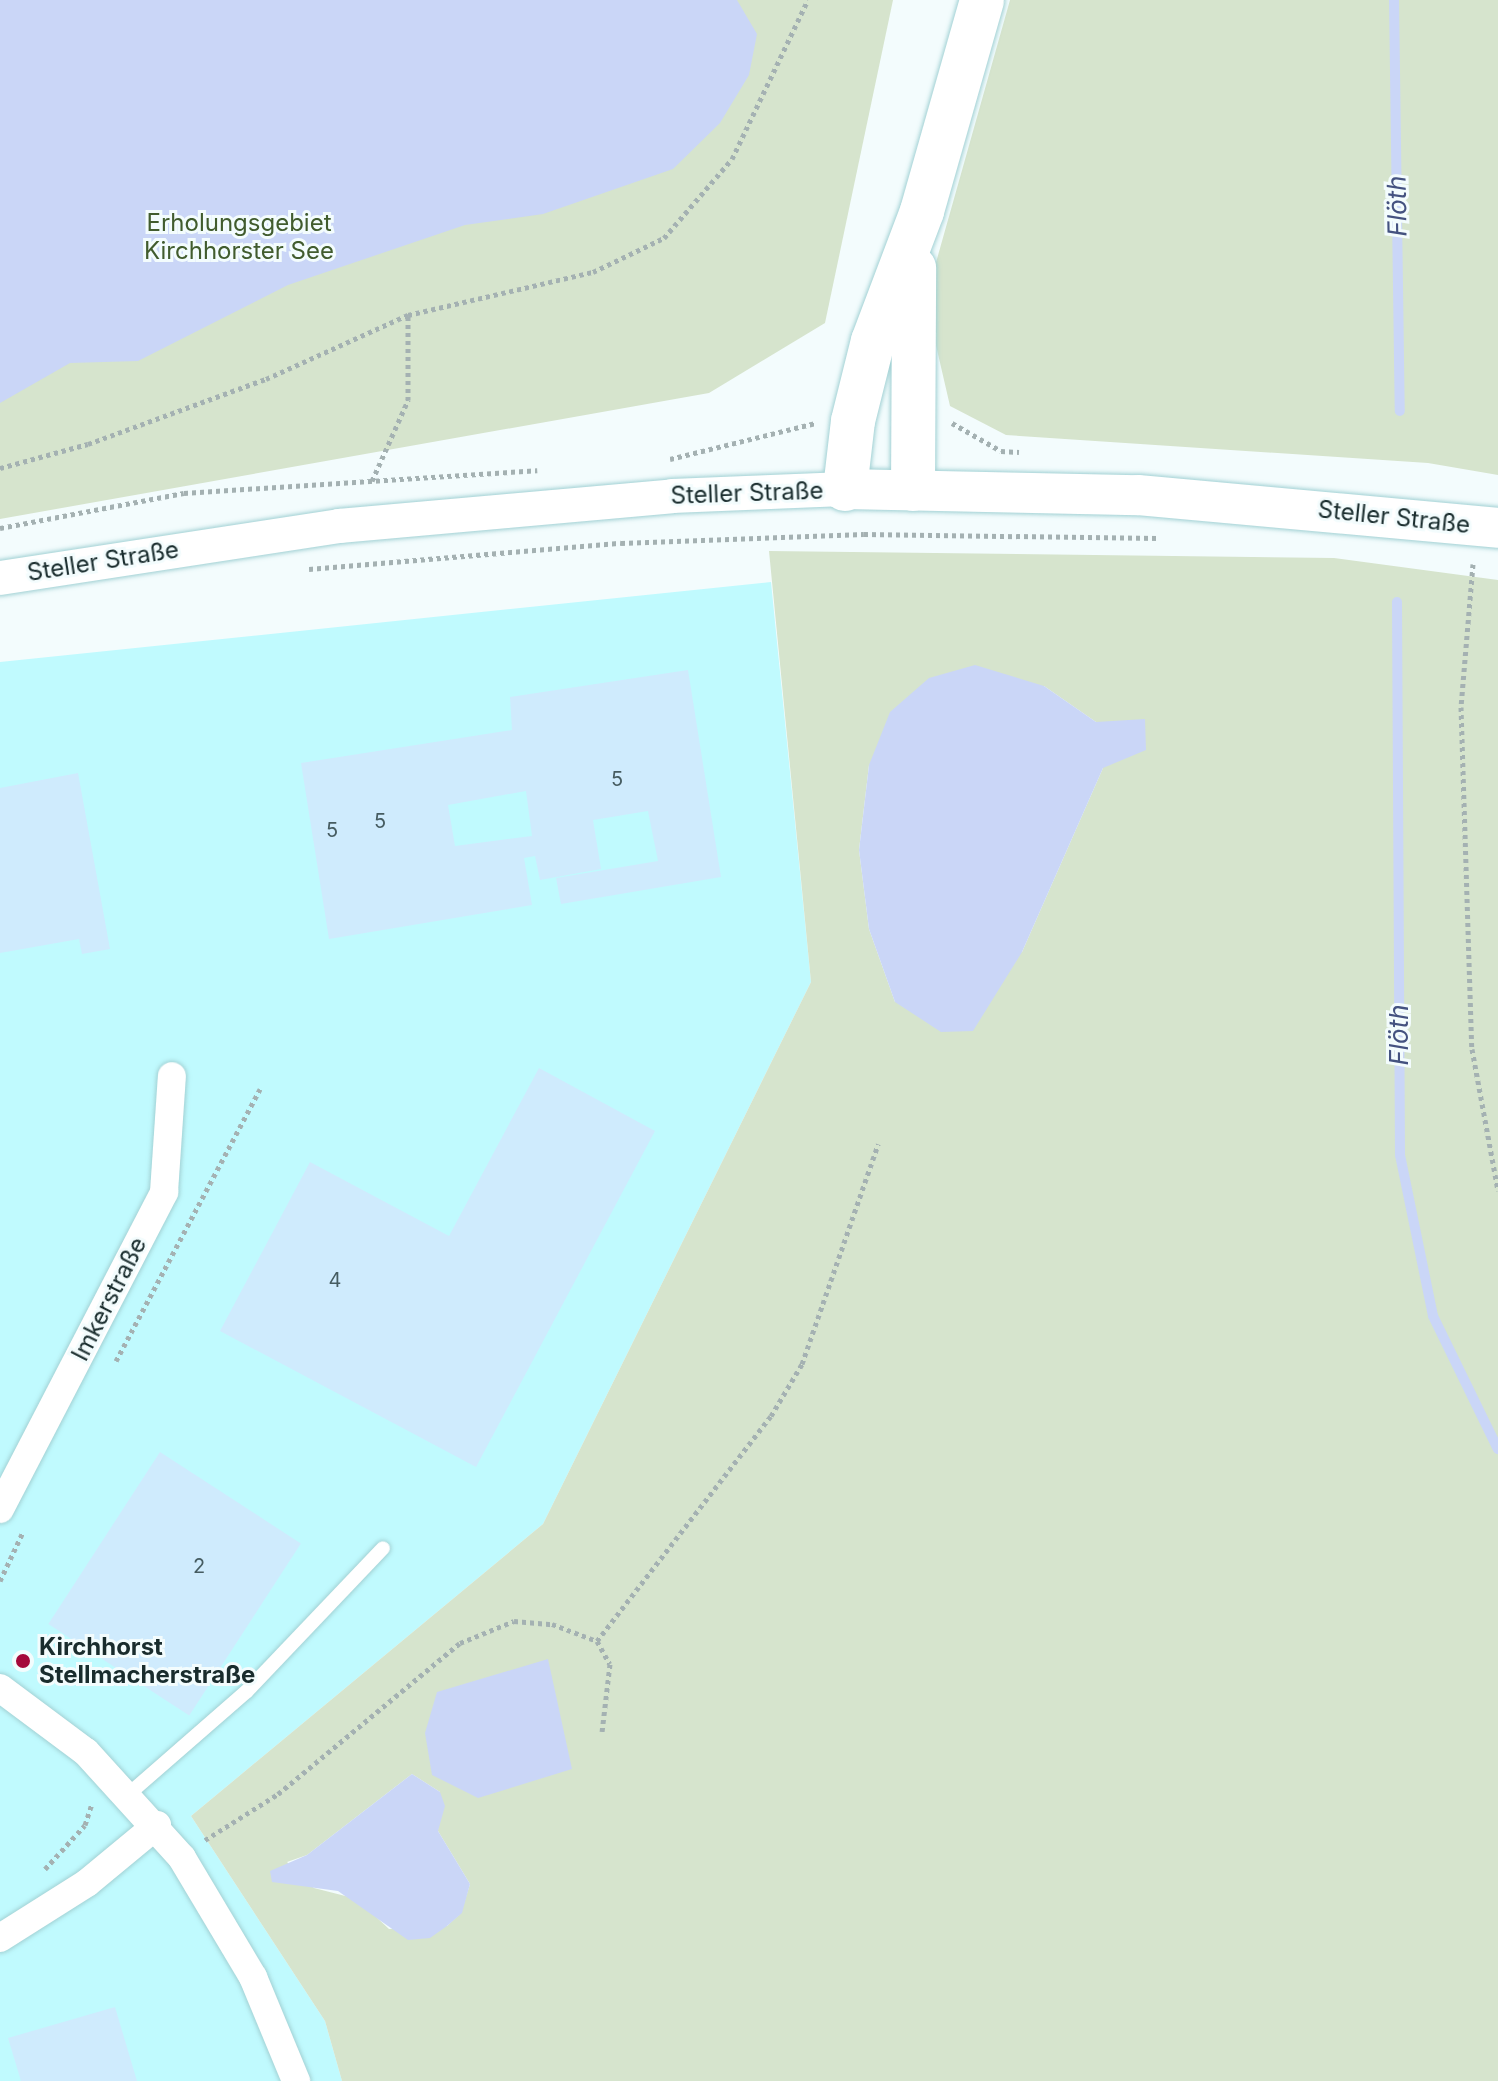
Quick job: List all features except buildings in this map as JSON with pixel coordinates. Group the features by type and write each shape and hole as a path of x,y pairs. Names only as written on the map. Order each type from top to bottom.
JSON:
{"highway":[{"path":"845,489 853,421 873,341 922,211 982,0"},
{"path":"913,489 912,284 922,211"}],"main road":[{"name":"Steller Straße","path":"845,489 913,489 1289,505 1492,547"}],"street":[{"name":"Steller Straße","path":"0,578 354,524 672,496 845,489"},
{"name":"Imkerstraße","path":"0,1509 164,1192 172,1076"},
{"path":"0,1688 130,1793 182,1858 253,1977 296,2081"},
{"path":"0,1938 134,1845 157,1825"}],"lane":[{"path":"130,1793 247,1691 383,1548"}],"path":[{"path":"0,468 88,444 251,385 408,315 593,272 664,238 732,159 808,0"},
{"path":"372,481 408,400 408,315"},
{"path":"300,569 636,542 864,534 1164,538"},
{"path":"1492,547 1473,564 1461,707 1472,1049 1498,1191"},
{"path":"1458,562 1473,564"},
{"path":"597,1641 771,1416 802,1364 878,1144"},
{"path":"182,1858 278,1794 460,1643 514,1621 552,1624 597,1641 610,1664 602,1732"},
{"path":"80,1793 134,1845"},
{"path":"31,1878 85,1825 92,1803"}],"shaded area":[{"path":"0,0 737,0 757,34 749,75 720,123 673,169 543,214 465,225 288,285 138,361 70,363 0,403"},
{"path":"771,582 811,982 543,1524 191,1816 325,2021 342,2081 0,2081 0,662"},
{"path":"975,665 1044,686 1096,722 1145,719 1146,750 1103,768 1022,952 973,1031 941,1032 895,1002 869,929 859,850 869,765 890,712 929,678"},
{"path":"548,1659 572,1769 478,1798 432,1775 425,1733 437,1692"},
{"path":"412,1774 440,1792 445,1806 438,1831 470,1884 462,1913 447,1926 430,1938 408,1940 338,1891 272,1882 270,1871 307,1855"}],"green space":[{"name":"Erholungsgebiet Kirchhorster See","path":"0,0 893,0 825,323 709,393 0,519"},
{"path":"1010,0 1498,0 1498,475 1428,463 1006,435 950,406 932,328 935,266"},
{"path":"769,551 1334,558 1498,580 1498,2081 342,2081 325,2021 191,1816 543,1524 811,982","holes":["1044,686 1096,722 1103,768 1022,952 895,1002 869,929 859,850 869,765","412,1774 440,1792 438,1831 470,1884 461,1913 447,1926 389,1929 357,1899 314,1888 287,1862 307,1855"]}],"waterway":[{"name":"Flöth","path":"1394,0 1400,411"},
{"name":"Flöth","path":"1397,602 1400,1155 1433,1316 1498,1449"}],"place":[{"name":"Kirchhorst Stellmacherstraße","path":"23,1661"}]}
